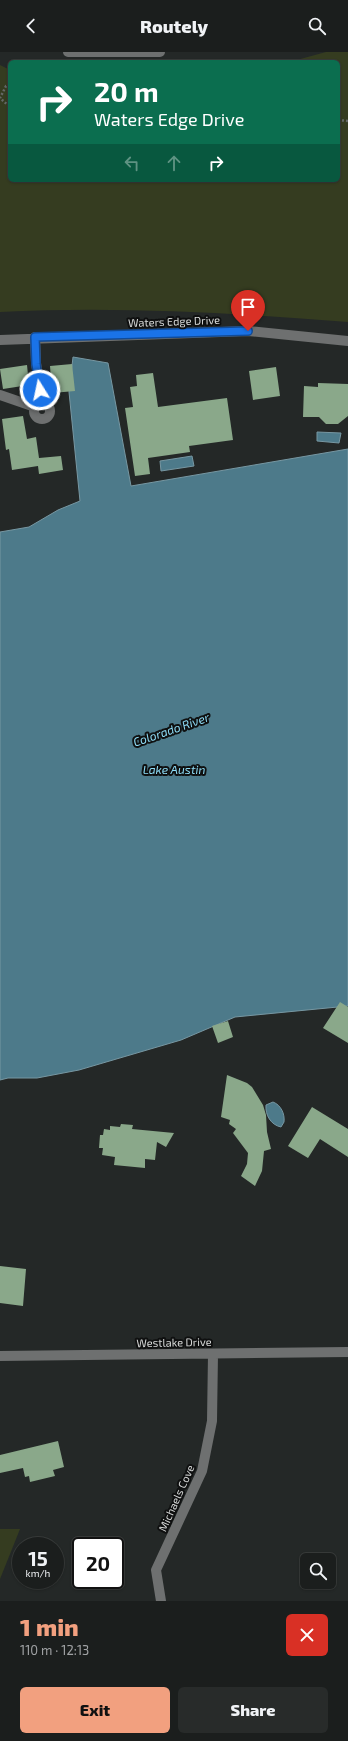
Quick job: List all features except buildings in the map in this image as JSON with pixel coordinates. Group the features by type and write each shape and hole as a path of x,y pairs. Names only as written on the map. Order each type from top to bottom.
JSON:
{"street":[{"path":"68,52 160,52"},
{"name":"Waters Edge Drive","path":"0,340 35,337 248,331 348,341"},
{"path":"0,395 39,405 35,337"},
{"name":"Westlake Drive","path":"0,1356 348,1352"},
{"name":"Michaels Cove","path":"161,1601 156,1570 204,1464 212,1421 213,1354"}],"path":[{"path":"8,86 6,86 0,98 8,105"}],"green space":[{"path":"326,52 348,52 348,322 174,311 44,310 0,312 0,65 8,69 8,182 340,182 340,60 297,60"},
{"path":"0,1529 20,1529 17,1537 12,1537 12,1549 0,1579"}],"water":[{"name":"Lake Austin","path":"73,357 108,363 131,486 348,449 348,1006 235,1017 181,1040 79,1070 37,1078 8,1078 0,1080 0,532 29,527 58,510 80,501 69,392"},
{"path":"317,432 341,433 339,443 317,441"},
{"path":"192,456 194,466 161,471 160,461"},
{"path":"273,1102 278,1105 283,1113 284,1122 281,1127 274,1124 268,1116 266,1105"}],"route":[{"path":"40,390 36,364 35,337 248,331"}],"water label":[{"name":"Colorado River","path":"171,729"}]}
